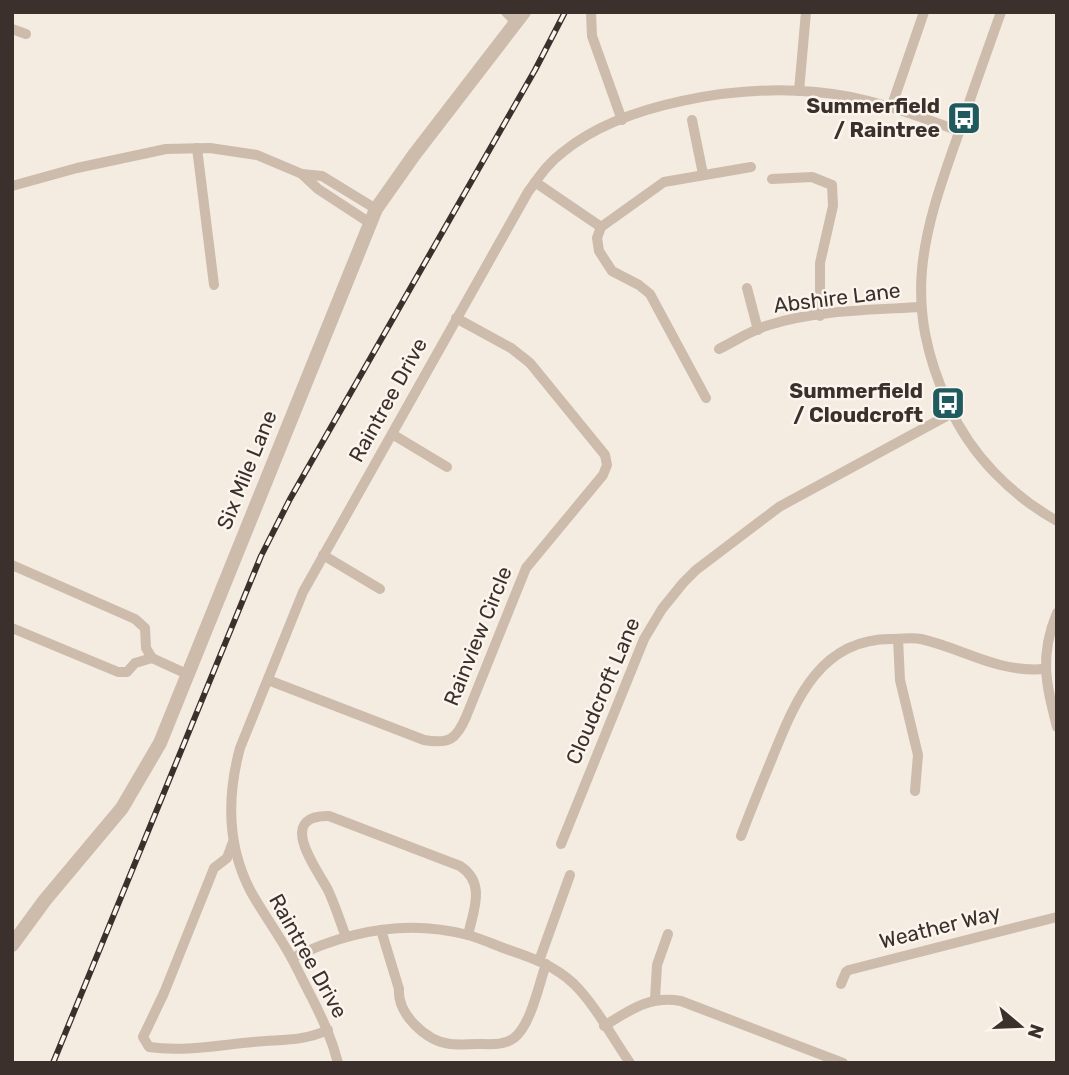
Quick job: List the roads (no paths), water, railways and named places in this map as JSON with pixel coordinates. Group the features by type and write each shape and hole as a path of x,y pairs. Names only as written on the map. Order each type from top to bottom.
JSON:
{"street":[{"path":"590,12 592,36 622,120"},
{"path":"799,91 806,12"},
{"path":"891,108 925,12"},
{"path":"1001,12 929,221 922,259 921,307 933,365 952,413 973,447 1004,482 1034,507 1057,521"},
{"name":"Six Mile Lane","path":"12,945 134,790 160,743 376,209 515,15"},
{"path":"12,29 26,34"},
{"name":"Raintree Drive","path":"338,1063 328,1030 292,958 249,887 233,842 231,813 235,769 240,748 294,611 456,318 535,182 543,170 564,150 600,129 645,111 688,99 736,92 799,91 857,98 959,131"},
{"path":"692,120 703,174"},
{"path":"12,186 166,149 197,148 257,155 302,174 322,176 376,209"},
{"path":"197,148 214,285"},
{"path":"706,398 650,294 612,271 599,251 597,238 601,227 664,182 751,167"},
{"path":"302,174 318,189 370,223"},
{"path":"772,179 812,177 832,185 833,206 820,263 820,316"},
{"path":"535,182 601,227"},
{"path":"747,288 758,330"},
{"name":"Abshire Lane","path":"719,349 758,330 791,319 921,307"},
{"name":"Rainview Circle","path":"268,680 424,740 443,742 452,739 459,733 466,717 526,568 603,475 607,465 605,455 539,373 510,348 456,318"},
{"name":"Cloudcroft Lane","path":"561,844 644,639 662,609 683,583 696,570 779,507 952,413"},
{"path":"392,434 447,467"},
{"path":"323,555 380,589"},
{"path":"12,565 135,619 145,628 146,649 152,659 189,675"},
{"path":"1057,613 1048,639 1045,669 1057,727"},
{"path":"12,628 118,672 127,672 135,663 152,659"},
{"path":"741,836 792,709 808,683 824,665 842,652 865,642 918,638 1004,668 1045,669"},
{"path":"898,639 900,680 918,755 915,791"},
{"path":"346,936 335,905 302,842 304,829 309,822 322,816 342,821 467,871 477,885 468,935"},
{"path":"233,842 227,858 214,868 164,993 143,1037 149,1047 172,1049 268,1040 299,1040 328,1030"},
{"path":"381,930 399,989 398,997 405,1010 429,1037 448,1044 500,1044 514,1038 527,1021 570,875"},
{"name":"Weather Way","path":"841,984 849,970 1057,917"},
{"path":"292,958 346,936 381,930 435,929 468,935 543,962 575,985 629,1063"},
{"path":"655,999 657,965 668,934"},
{"path":"604,1026 636,1006 655,999 681,1001 843,1063"}],"railway":[{"path":"53,1063 261,556 290,499 535,70 565,12"}],"place":[{"name":"Summerfield / Raintree","path":"964,118"},
{"name":"Summerfield / Cloudcroft","path":"948,403"}]}
